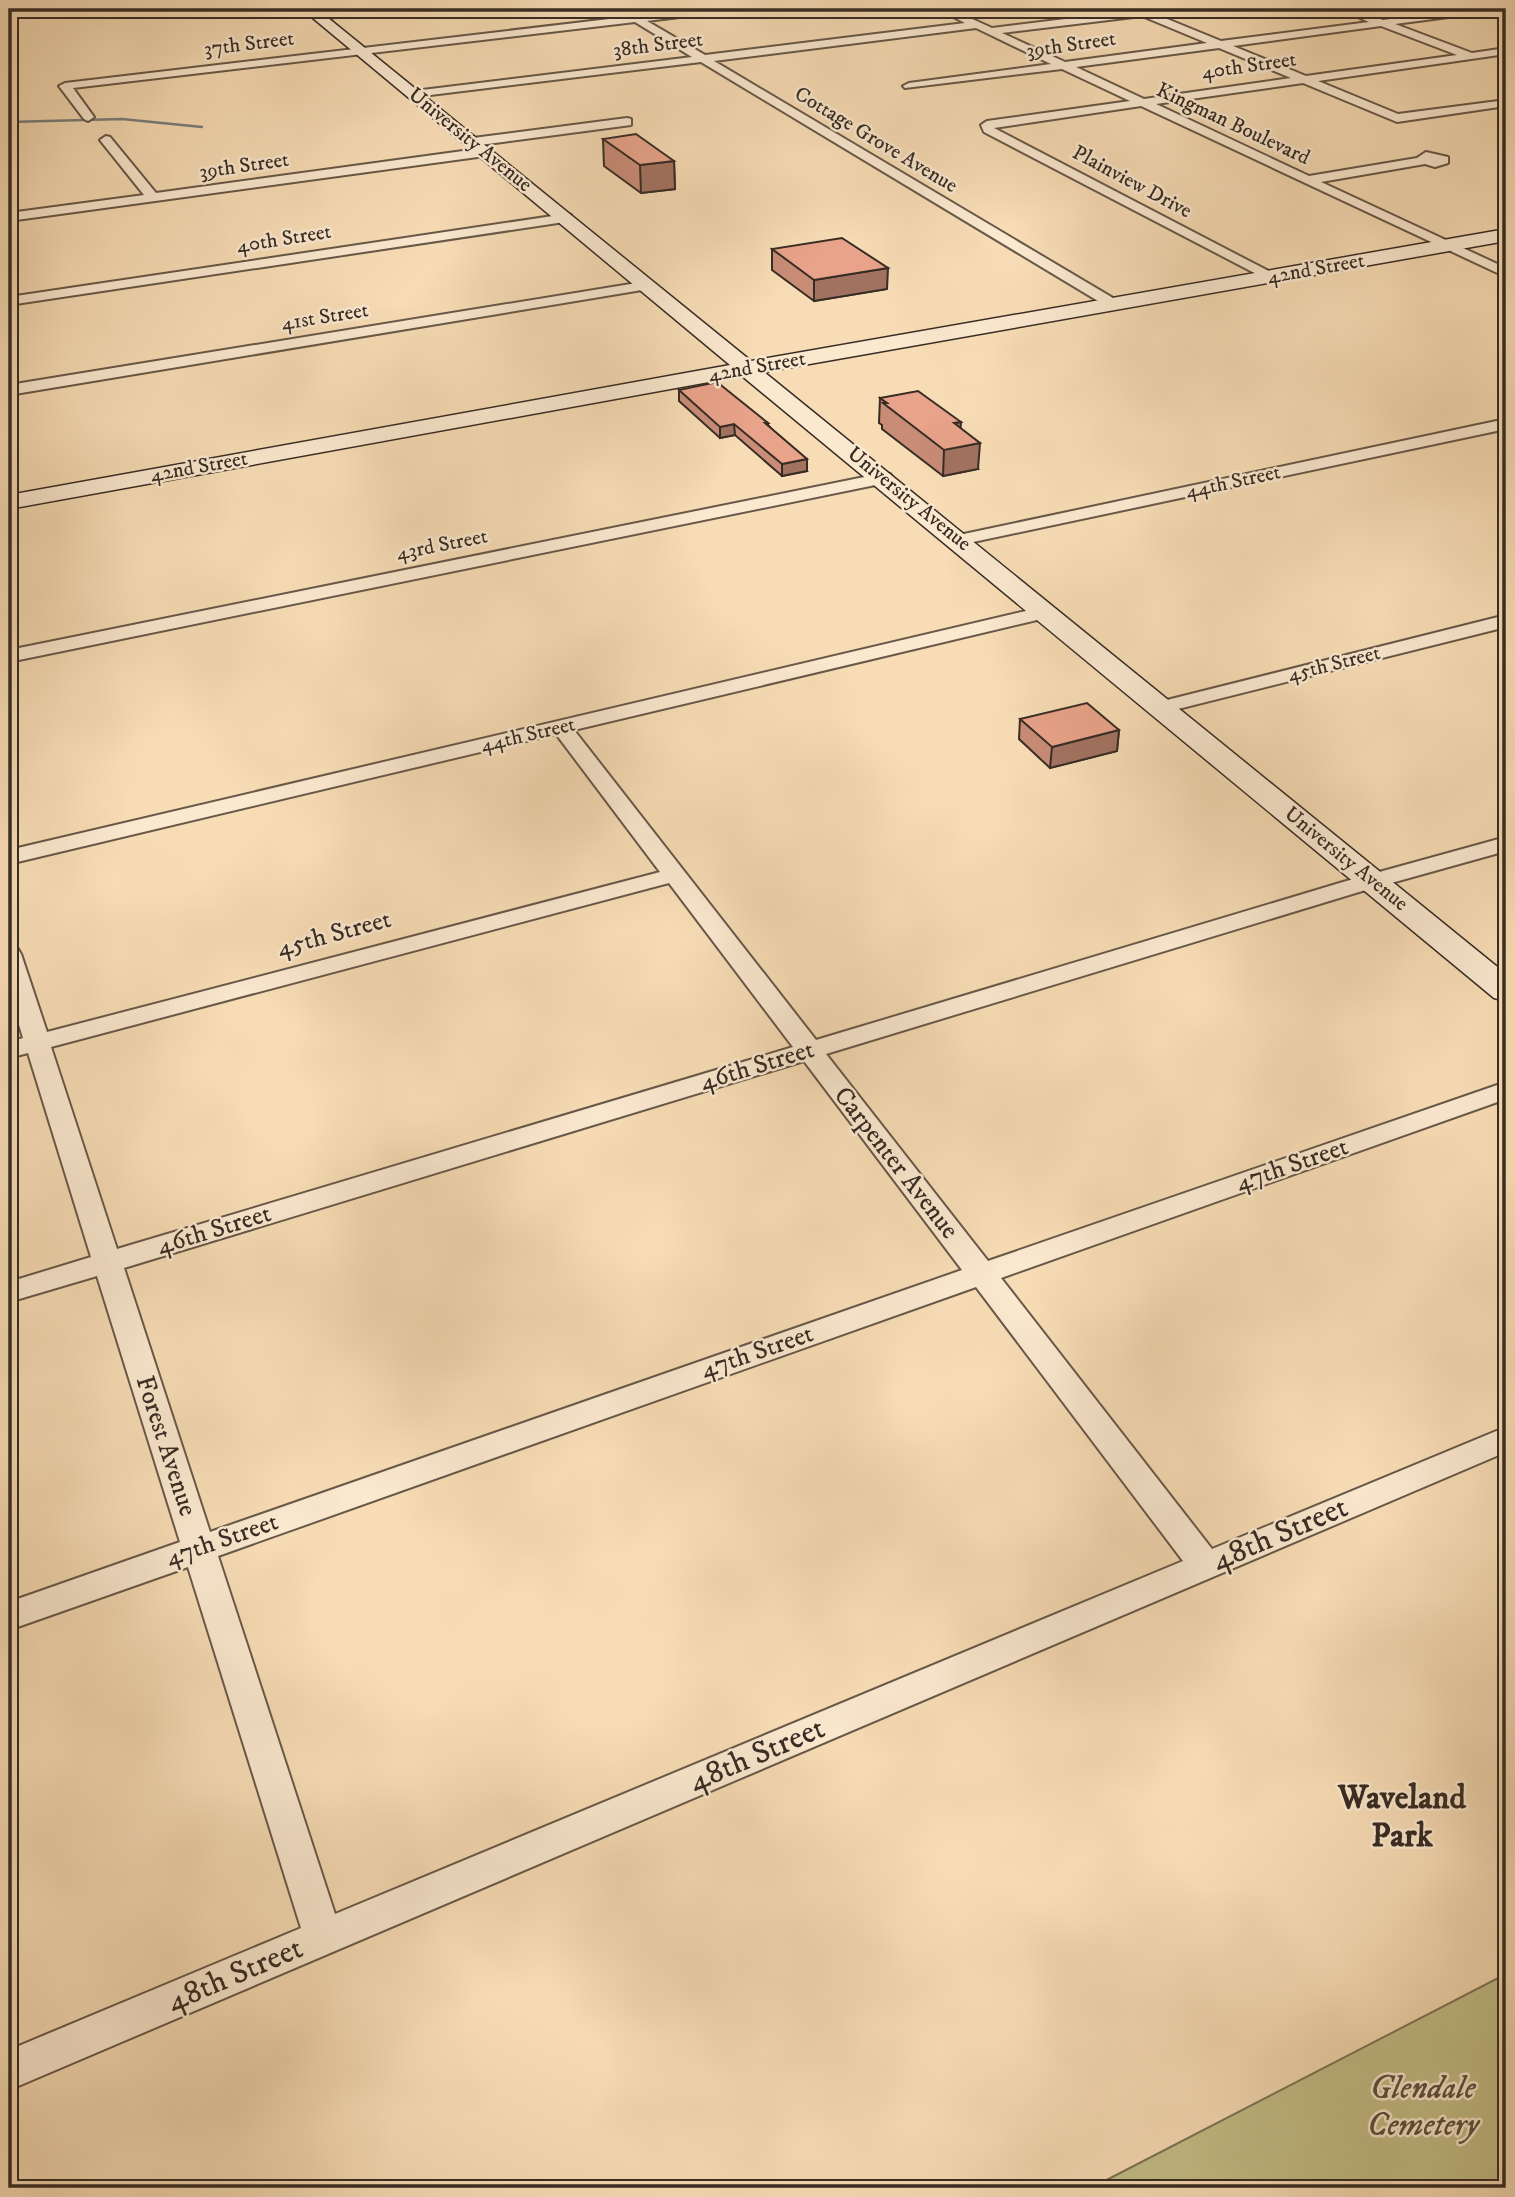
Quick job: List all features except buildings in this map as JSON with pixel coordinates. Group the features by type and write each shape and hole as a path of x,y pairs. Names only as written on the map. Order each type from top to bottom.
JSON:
{"main road":[{"name":"University Avenue","path":"313,12 1506,990"},
{"name":"42nd Street","path":"9,502 1506,235"}],"street":[{"path":"313,12 379,9"},
{"name":"Cottage Grove Avenue","path":"620,9 1113,304"},
{"name":"37th Street","path":"88,117 64,88 75,83 720,9"},
{"name":"Kingman Boulevard","path":"943,9 1078,63 1325,177 1457,244 1506,273"},
{"name":"Kingman Boulevard","path":"959,9 1063,65 1308,180 1457,244 1506,261"},
{"path":"987,25 1020,9"},
{"path":"1345,9 1495,65"},
{"name":"39th Street","path":"909,86 1487,9"},
{"name":"38th Street","path":"414,94 987,25 1163,10"},
{"path":"1138,11 1404,119 1506,103"},
{"name":"40th Street","path":"998,122 1506,51"},
{"name":"39th Street","path":"9,217 153,198 627,122"},
{"name":"Plainview Drive","path":"998,122 986,127 1271,276"},
{"path":"106,140 153,198"},
{"path":"1308,180 1424,161"},
{"name":"40th Street","path":"9,301 566,218"},
{"name":"41st Street","path":"9,390 649,285"},
{"name":"44th Street","path":"959,540 1506,424"},
{"name":"43rd Street","path":"9,656 884,478"},
{"name":"44th Street","path":"9,857 1047,612"},
{"name":"45th Street","path":"1162,708 1506,621"},
{"name":"Carpenter Avenue","path":"561,727 1206,1566"},
{"name":"46th Street","path":"9,1292 1374,881 1506,844"},
{"name":"45th Street","path":"23,1047 674,875"},
{"name":"Forest Avenue","path":"9,954 23,1047 107,1262 323,1937"},
{"name":"47th Street","path":"9,1616 1506,1090"},
{"name":"48th Street","path":"9,2070 1506,1439"}],"green space":[{"name":"Glendale Cemetery","path":"1506,1974 1506,2188 1091,2188"}],"waterway":[{"path":"9,122 122,119 202,127"}],"district":[{"name":"Waveland Park","path":"1402,1817"}]}
